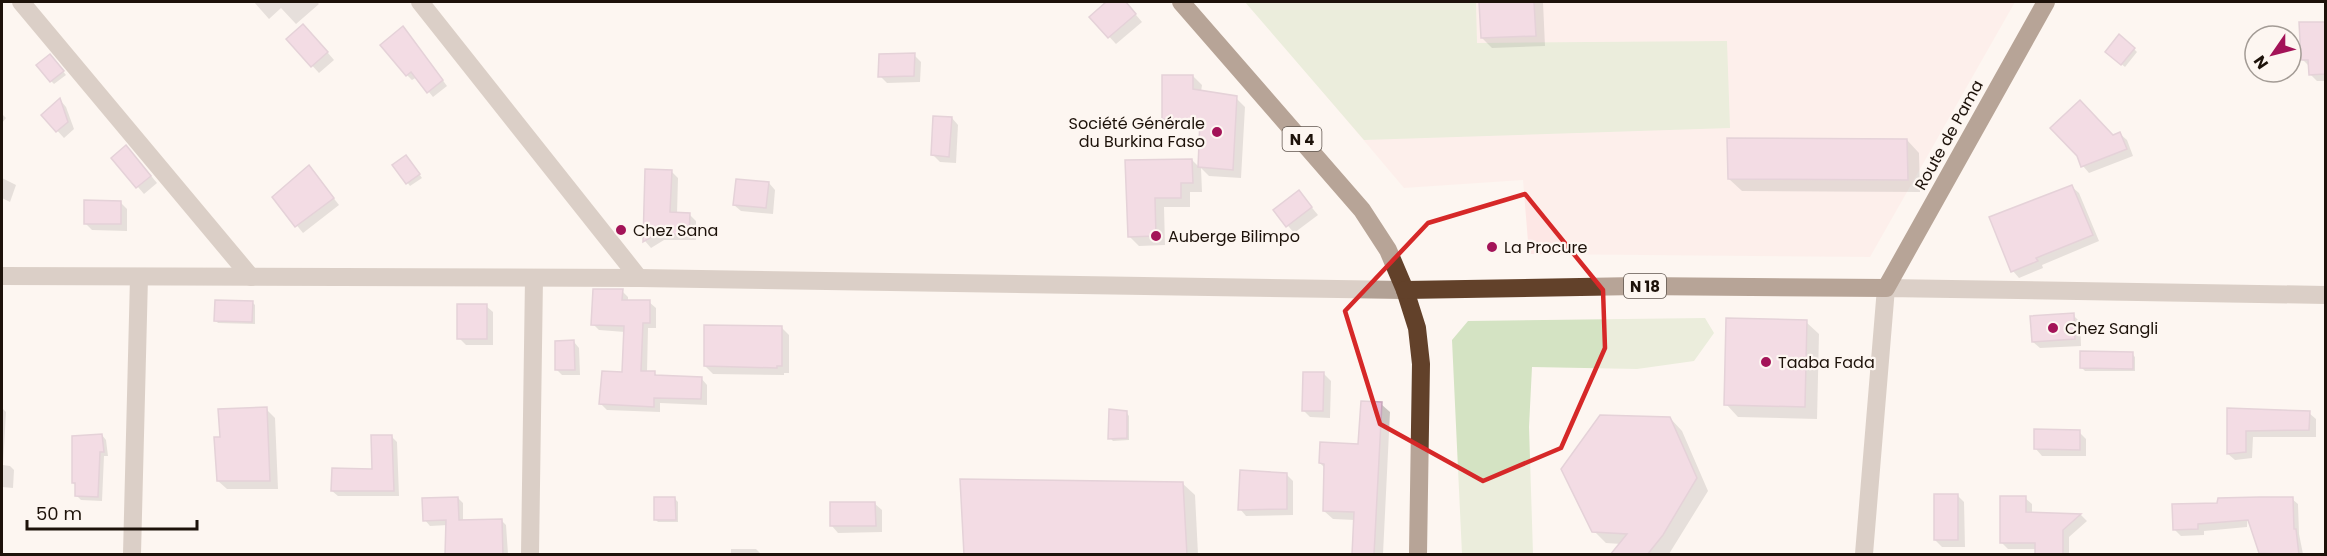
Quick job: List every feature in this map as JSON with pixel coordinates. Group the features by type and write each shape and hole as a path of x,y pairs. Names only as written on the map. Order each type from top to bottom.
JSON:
{"highway":[{"name":"N 4","path":"1181,2 1362,210 1388,250 1405,290 1417,328 1421,364 1418,555"},
{"name":"Route de Pama","path":"1886,288 2046,2"},
{"name":"N 18","path":"1405,290 1637,286 1886,288"}],"street":[{"path":"21,2 251,277"},
{"path":"420,2 639,278"},
{"path":"2,276 639,278 1405,290"},
{"path":"132,555 139,277"},
{"path":"530,555 534,278"},
{"path":"1864,555 1886,288 2325,295"}],"highlighted area":[{"path":"1525,194 1603,290 1605,348 1561,448 1483,481 1380,424 1345,311 1428,223"}],"shaded area":[{"path":"1247,2 2015,2 1870,257 1529,254 1523,180 1404,188"}],"green space":[{"path":"1245,2 1476,2 1477,43 1727,41 1730,128 1364,140"},
{"path":"1705,318 1714,333 1694,361 1637,369 1532,367 1529,427 1533,554 1462,554 1452,340 1468,321"}],"building":[{"path":"1106,2 1126,2 1136,14 1108,38 1089,17"},
{"path":"1479,2 1534,2 1536,36 1481,38"},
{"path":"2299,22 2325,22 2325,74 2309,75 2308,60 2303,60 2303,24"},
{"path":"303,24 328,52 311,67 286,39"},
{"path":"403,26 443,80 427,93 411,72 406,76 380,45"},
{"path":"2119,34 2135,48 2121,65 2105,52"},
{"path":"915,53 914,76 878,77 879,54"},
{"path":"50,54 64,71 50,82 36,65"},
{"name":"Société Générale du Burkina Faso","path":"1162,75 1193,75 1193,89 1237,96 1233,170 1198,167 1200,120 1162,119"},
{"path":"60,98 68,122 56,132 41,115"},
{"path":"2080,100 2113,135 2120,132 2127,149 2081,167 2077,156 2050,128"},
{"path":"933,116 952,117 949,157 931,155"},
{"path":"1727,138 1907,139 1908,180 1728,179"},
{"path":"126,145 151,176 136,188 111,158"},
{"path":"406,155 420,174 406,184 392,165"},
{"path":"1192,159 1193,183 1181,183 1181,198 1155,198 1156,236 1128,237 1125,160"},
{"path":"309,165 334,198 295,227 272,197"},
{"path":"645,169 672,170 670,212 690,213 689,234 656,234 643,242"},
{"path":"736,179 769,182 766,208 733,205"},
{"path":"2072,185 2093,235 2036,258 2038,261 2011,272 1989,217"},
{"path":"1299,190 1312,207 1286,227 1273,210"},
{"path":"84,200 121,201 121,224 84,224"},
{"path":"593,289 623,289 622,300 650,300 650,323 643,323 641,371 655,371 655,375 702,377 701,399 654,398 654,407 599,404 602,371 622,372 624,326 591,325"},
{"path":"215,300 253,301 252,322 214,321"},
{"path":"457,304 487,304 487,339 457,339"},
{"name":"Chez Sangli","path":"2074,313 2075,339 2032,342 2030,316"},
{"name":"Taaba Fada","path":"1726,318 1807,320 1805,407 1724,405"},
{"path":"704,325 782,326 782,366 777,366 777,368 704,366"},
{"path":"574,340 575,370 555,370 555,341"},
{"path":"2080,351 2133,352 2133,369 2080,368"},
{"path":"1303,372 1324,372 1323,411 1302,411"},
{"path":"1361,401 1382,402 1374,555 1352,555 1354,512 1323,511 1324,464 1319,463 1320,442 1358,444"},
{"path":"267,407 270,481 217,481 214,437 220,437 218,409"},
{"path":"2227,408 2310,411 2309,430 2246,431 2246,452 2227,454"},
{"path":"1109,409 1127,411 1127,438 1108,439"},
{"path":"1600,415 1670,417 1697,478 1663,535 1647,555 1610,555 1627,534 1592,532 1561,469"},
{"path":"2034,429 2080,430 2080,450 2034,449"},
{"path":"102,434 104,452 100,452 98,497 75,496 75,483 72,483 72,436"},
{"path":"371,435 392,435 394,491 331,491 332,468 372,469"},
{"path":"1240,470 1287,473 1287,509 1238,510"},
{"path":"960,479 1183,482 1187,555 964,555"},
{"path":"1934,494 1958,494 1958,540 1934,540"},
{"path":"2000,496 2026,496 2026,512 2081,514 2063,530 2063,555 2035,555 2035,543 2000,543"},
{"path":"458,497 459,520 502,519 503,555 445,555 446,520 423,521 422,498"},
{"path":"654,497 675,497 676,520 654,520"},
{"path":"2293,497 2294,529 2296,529 2299,555 2259,553 2248,520 2198,524 2198,529 2173,530 2172,504 2217,503 2218,498"},
{"path":"830,502 875,502 876,526 830,526"}],"place":[{"name":"Société Générale du Burkina Faso","path":"1217,132"},
{"name":"Chez Sana","path":"621,230"},
{"name":"Auberge Bilimpo","path":"1156,236"},
{"name":"La Procure","path":"1492,247"},
{"name":"Chez Sangli","path":"2053,328"},
{"name":"Taaba Fada","path":"1766,362"}]}
